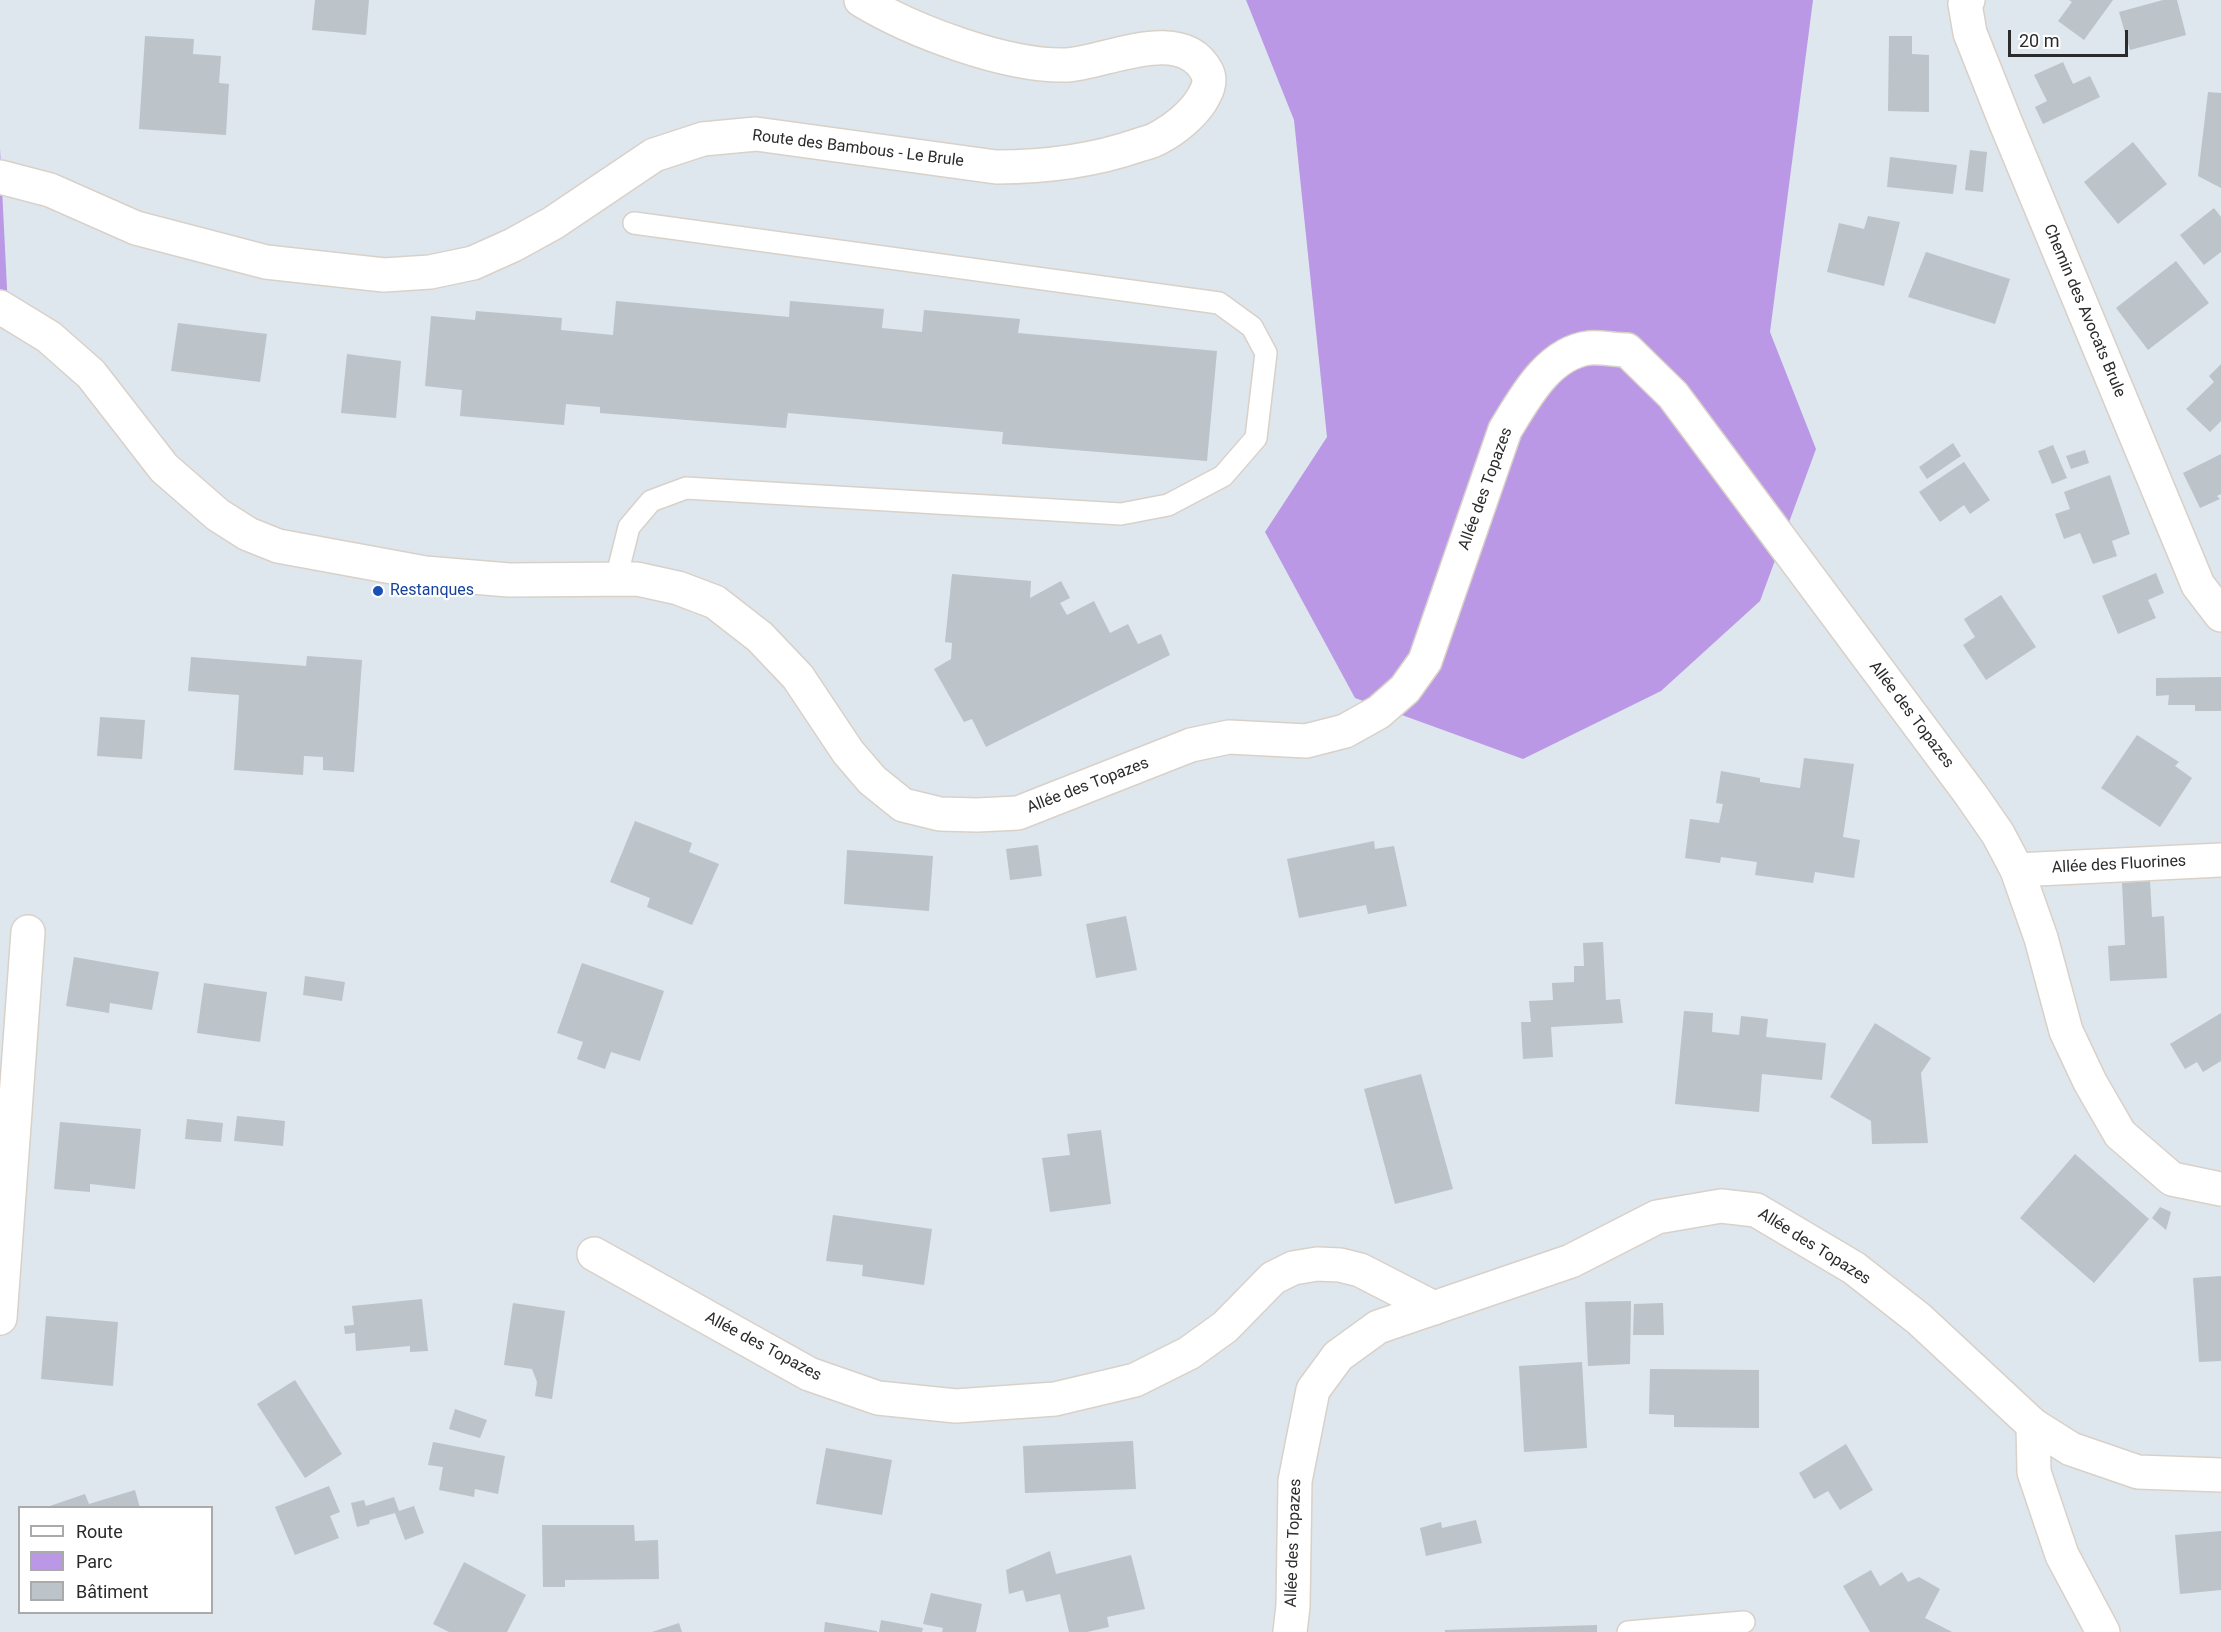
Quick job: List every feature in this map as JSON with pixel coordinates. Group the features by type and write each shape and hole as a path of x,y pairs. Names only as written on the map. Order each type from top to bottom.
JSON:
{"main road":[{"name":"Route des Bambous - Le Brule","path":"0,177 50,190 136,228 266,262 384,275 430,272 473,263 513,246 553,223 654,155 703,139 756,134 836,147 996,166 1033,166 1123,150 1160,138 1198,106 1208,91 1208,74 1199,61 1183,52 1165,48 1147,48 1068,65 1026,63 976,50 927,32 861,0"},
{"name":"Chemin des Avocats Brule","path":"1968,0 1965,4 1970,33 2005,121 2198,585 2221,615"},
{"path":"0,307 49,337 91,374 164,468 218,515 248,534 278,546 425,573 509,580 616,579"},
{"name":"Allée des Topazes","path":"616,579 637,579 678,588 716,602 740,620 760,637 798,677 848,752 872,780 903,805 940,814 1018,813 1191,745 1229,737 1306,741 1344,731 1378,712 1405,689 1425,661 1505,430 1525,398 1547,370 1567,356 1588,348 1627,350 1672,395 1998,834 2017,870 2041,938 2066,1031 2091,1082 2121,1134 2172,1179 2221,1189"},
{"name":"Allée des Fluorines","path":"2017,870 2221,860"},
{"path":"0,1318 28,932"},
{"name":"Allée des Topazes","path":"1290,1632 1293,1606 1295,1481 1313,1390 1338,1356 1378,1327 1571,1261 1657,1217 1721,1206 1756,1210 1854,1268 1919,1319 2034,1425 2072,1449 2139,1472 2221,1475"},
{"name":"Allée des Topazes","path":"594,1254 809,1374 878,1398 956,1406 1055,1399 1135,1380 1190,1353 1225,1327 1273,1278 1293,1268 1328,1264 1360,1270 1434,1308"},
{"path":"2034,1425 2034,1472 2062,1555 2103,1632"}],"lane":[{"path":"616,579 629,527 651,501 686,488 1121,514 1168,505 1223,476 1256,438 1266,353 1252,327 1219,303 634,224"},
{"path":"1628,1632 1744,1622"}],"green space":[{"path":"1246,0 1813,0 1770,332 1816,449 1760,601 1661,691 1523,759 1355,698 1265,532 1327,437 1294,120"},
{"path":"0,148 8,309 0,311"}],"building":[{"path":"315,0 369,0 366,35 312,30"},
{"path":"2069,0 2113,0 2084,40 2058,21 2072,2"},
{"path":"2163,0 2177,0 2186,35 2130,50 2119,12"},
{"path":"145,36 194,39 193,54 221,56 219,83 229,84 226,135 139,129"},
{"path":"1889,36 1912,36 1912,54 1929,55 1929,112 1888,111"},
{"path":"2063,62 2073,84 2090,76 2100,97 2043,124 2035,107 2047,101 2034,75"},
{"path":"2208,92 2221,93 2221,188 2198,176"},
{"path":"2133,142 2167,184 2118,224 2084,182"},
{"path":"1970,150 1987,152 1983,192 1965,190"},
{"path":"1890,157 1957,165 1953,194 1887,187"},
{"path":"2214,208 2221,217 2221,252 2204,265 2180,235"},
{"path":"1868,216 1900,222 1884,286 1827,272 1839,223 1864,229"},
{"path":"1926,252 2010,279 1995,324 1908,297"},
{"path":"2176,261 2209,303 2148,350 2116,308"},
{"path":"616,301 789,317 790,301 884,309 882,328 922,332 924,310 1020,319 1018,333 1217,351 1207,461 1002,444 1003,432 788,413 786,428 600,413 600,407 566,404 564,425 460,416 462,390 425,386 431,316 475,320 476,311 562,318 561,330 613,335"},
{"path":"178,323 267,334 260,382 171,371"},
{"path":"347,354 401,361 396,418 341,413"},
{"path":"2221,364 2221,421 2210,432 2186,409 2214,382 2209,376"},
{"path":"1953,443 1961,456 1927,479 1919,467"},
{"path":"2053,445 2067,478 2052,484 2038,451"},
{"path":"2085,450 2089,463 2071,469 2066,456"},
{"path":"2221,454 2221,494 2217,496 2220,499 2200,508 2183,473"},
{"path":"1964,462 1990,500 1970,514 1964,505 1940,522 1919,492"},
{"path":"2110,475 2130,534 2112,541 2117,556 2093,564 2080,533 2064,539 2055,514 2070,509 2064,492"},
{"path":"2156,573 2164,593 2148,600 2156,618 2118,634 2102,596"},
{"path":"952,574 1031,581 1030,598 1061,581 1070,598 1060,603 1067,615 1094,601 1110,633 1128,624 1138,644 1161,634 1170,655 986,747 972,719 964,722 934,669 951,659 952,643 945,642"},
{"path":"2001,595 2036,647 1986,680 1963,645 1975,637 1964,619"},
{"path":"307,656 362,660 354,772 323,770 323,757 304,756 303,775 234,770 239,695 188,691 191,657 306,666"},
{"path":"2221,677 2221,711 2195,711 2195,705 2168,705 2169,695 2156,696 2156,678"},
{"path":"100,717 145,720 142,759 97,756"},
{"path":"2137,735 2179,762 2175,766 2192,778 2160,827 2101,788"},
{"path":"1804,758 1854,764 1843,837 1860,840 1854,878 1815,872 1813,883 1755,875 1757,862 1721,857 1720,863 1685,858 1690,819 1719,823 1723,804 1716,803 1721,771 1760,778 1760,782 1800,788"},
{"path":"635,821 692,843 689,852 719,864 692,925 647,907 650,898 610,882"},
{"path":"1374,841 1375,849 1394,846 1407,906 1368,914 1366,905 1299,918 1287,859"},
{"path":"1038,845 1042,876 1010,880 1006,849"},
{"path":"847,850 933,856 929,911 844,904"},
{"path":"2150,881 2152,917 2164,916 2167,978 2110,981 2108,946 2125,945 2122,883"},
{"path":"1126,916 1137,970 1096,978 1086,924"},
{"path":"1603,942 1606,1000 1620,999 1623,1023 1551,1027 1553,1057 1523,1059 1521,1022 1531,1022 1529,1001 1553,1000 1552,983 1574,982 1574,966 1584,966 1583,943"},
{"path":"74,957 159,972 152,1010 110,1003 109,1013 66,1006"},
{"path":"582,963 664,991 640,1061 611,1052 605,1069 577,1059 583,1042 557,1033"},
{"path":"305,976 345,982 342,1001 303,995"},
{"path":"204,983 267,992 260,1042 197,1033"},
{"path":"1684,1011 1713,1013 1712,1032 1739,1035 1741,1016 1768,1019 1766,1037 1826,1043 1822,1080 1762,1074 1759,1112 1675,1104"},
{"path":"2221,1013 2221,1061 2203,1072 2197,1062 2185,1069 2170,1044"},
{"path":"1875,1023 1931,1058 1921,1073 1928,1143 1872,1144 1871,1121 1830,1097"},
{"path":"1421,1074 1453,1189 1395,1204 1364,1089"},
{"path":"237,1116 285,1121 283,1146 234,1141"},
{"path":"187,1119 223,1123 221,1142 185,1139"},
{"path":"60,1122 141,1129 135,1189 90,1184 90,1192 54,1189"},
{"path":"1101,1130 1111,1204 1050,1212 1042,1158 1070,1155 1067,1134"},
{"path":"2075,1154 2149,1219 2094,1283 2020,1218"},
{"path":"2160,1207 2171,1212 2166,1230 2152,1218"},
{"path":"833,1215 932,1229 924,1285 862,1276 863,1265 826,1261"},
{"path":"2221,1276 2221,1361 2199,1362 2193,1278"},
{"path":"422,1299 428,1351 410,1352 410,1346 356,1351 355,1333 345,1334 344,1326 354,1325 352,1306"},
{"path":"1631,1301 1630,1364 1588,1366 1585,1302"},
{"path":"513,1303 565,1311 552,1399 535,1396 537,1382 532,1369 504,1365"},
{"path":"1663,1303 1664,1335 1633,1335 1634,1304"},
{"path":"46,1316 118,1322 113,1386 41,1379"},
{"path":"1582,1362 1587,1448 1524,1452 1519,1366"},
{"path":"1650,1369 1759,1370 1759,1428 1674,1427 1674,1415 1649,1414"},
{"path":"295,1380 342,1454 305,1478 257,1404"},
{"path":"455,1409 487,1420 480,1438 449,1429"},
{"path":"1133,1441 1136,1489 1025,1493 1023,1446"},
{"path":"433,1442 505,1456 498,1494 475,1489 474,1497 439,1490 443,1467 428,1465"},
{"path":"1846,1444 1873,1490 1840,1510 1828,1491 1814,1499 1799,1473"},
{"path":"826,1448 892,1460 882,1515 816,1504"},
{"path":"329,1486 340,1512 330,1516 339,1538 295,1555 275,1507"},
{"path":"135,1490 139,1506 50,1506 85,1494 89,1504"},
{"path":"394,1497 399,1511 414,1506 424,1533 405,1540 395,1513 370,1520 369,1524 357,1527 351,1503 364,1500 366,1506"},
{"path":"1476,1520 1482,1543 1426,1556 1420,1528 1441,1522 1442,1528"},
{"path":"542,1525 634,1525 635,1541 658,1540 659,1579 565,1580 565,1587 543,1587"},
{"path":"2221,1531 2221,1590 2180,1594 2175,1535"},
{"path":"1050,1551 1056,1574 1131,1555 1145,1609 1107,1617 1109,1627 1087,1632 1069,1632 1060,1594 1026,1602 1023,1590 1009,1594 1006,1570"},
{"path":"464,1562 526,1595 507,1632 449,1632 433,1624"},
{"path":"1871,1570 1880,1586 1902,1572 1908,1582 1919,1577 1940,1589 1925,1618 1952,1632 1870,1632 1843,1586"},
{"path":"931,1593 982,1604 976,1632 942,1632 943,1628 923,1624"},
{"path":"881,1620 923,1628 922,1632 879,1632"},
{"path":"825,1622 877,1631 877,1632 824,1632"},
{"path":"679,1623 682,1632 652,1632"},
{"path":"1597,1625 1597,1632 1445,1632 1445,1630"}],"place":[{"name":"Restanques","path":"378,591"}]}
